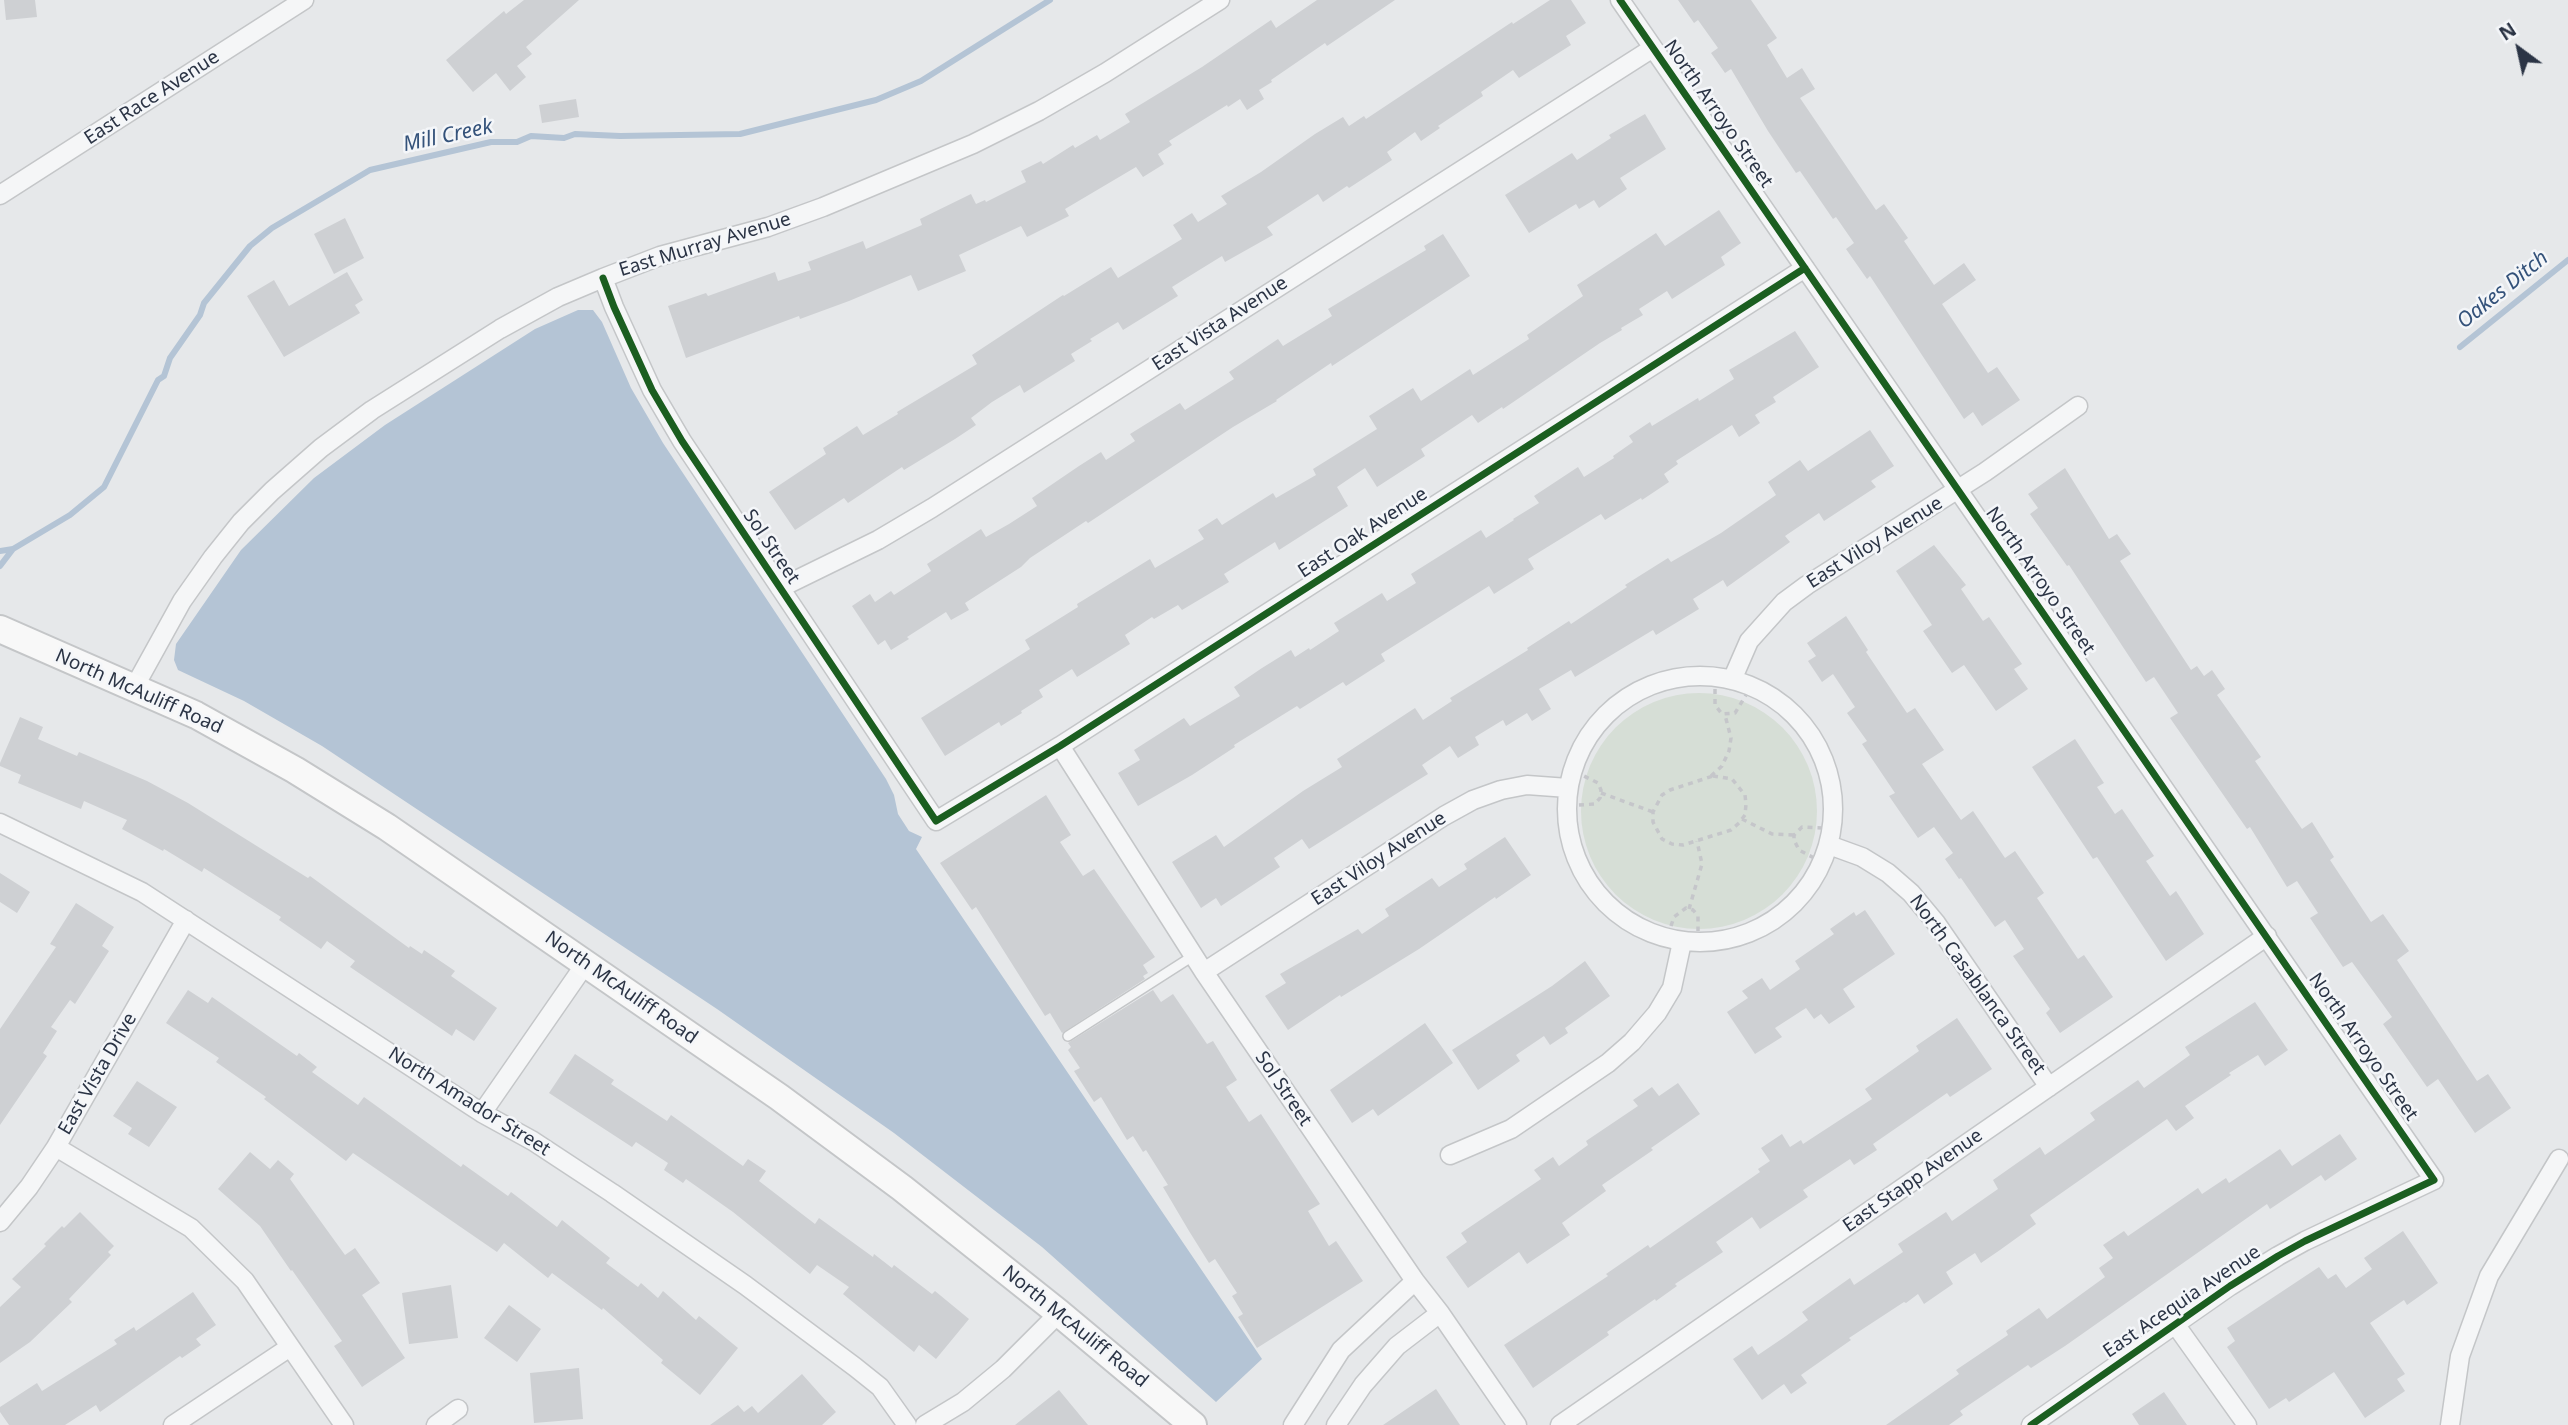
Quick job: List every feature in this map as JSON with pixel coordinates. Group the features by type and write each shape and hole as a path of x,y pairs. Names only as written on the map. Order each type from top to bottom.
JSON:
{"street":[{"name":"East Race Avenue","path":"0,195 304,0"},
{"name":"East Murray Avenue","path":"135,686 182,601 234,530 272,491 321,448 372,411 500,329 558,297 603,278 660,256 812,211 892,180 973,144 1039,111 1105,73 1220,0"},
{"name":"North Arroyo Street","path":"1620,0 2434,1181"},
{"name":"East Vista Avenue","path":"780,588 878,540 932,508 1653,48"},
{"name":"East Oak Avenue","path":"936,821 1060,746 1805,268"},
{"name":"Sol Street","path":"603,278 652,390 707,481 936,821"},
{"name":"East Viloy Avenue","path":"1732,680 1749,641 1784,602 1958,490 2078,406"},
{"name":"North McAuliff Road","path":"0,629 196,715 295,770 387,827 779,1097 868,1163 1059,1313 1193,1425"},
{"path":"1686,675 1732,680 1769,693 1802,721 1825,758 1834,801 1828,845 1814,879 1790,909 1758,930 1721,942 1682,942 1640,930 1605,904 1579,869 1567,827 1568,788 1583,743 1609,710 1636,692 1686,675"},
{"name":"Sol Street","path":"1060,746 1193,956 1517,1425"},
{"name":"East Viloy Avenue","path":"1204,972 1444,816 1473,800 1501,790 1527,785 1568,788"},
{"name":"North Amador Street","path":"0,823 142,892 482,1113 555,1156 745,1285 880,1387 907,1425"},
{"name":"North Casablanca Street","path":"1828,845 1863,858 1888,873 1911,893 1936,923 2049,1087"},
{"name":"East Vista Drive","path":"0,1222 29,1187 56,1147 186,920"},
{"name":"East Stapp Avenue","path":"1560,1425 2267,936"},
{"path":"1450,1155 1511,1129 1608,1063 1632,1042 1657,1013 1672,988 1682,942"},
{"path":"482,1113 586,963"},
{"path":"56,1147 191,1228 245,1281 344,1425"},
{"path":"2450,1425 2460,1356 2489,1276 2559,1159"},
{"name":"East Acequia Avenue","path":"2031,1425 2230,1286 2305,1241 2434,1181"},
{"path":"1293,1425 1341,1350 1415,1281"},
{"path":"925,1425 963,1402 1003,1368 1059,1313"},
{"path":"1336,1425 1363,1385 1397,1346 1440,1313"},
{"path":"2175,1324 2246,1425"},
{"path":"173,1425 290,1347"},
{"path":"436,1425 458,1409"}],"lane":[{"path":"1068,1036 1193,956"}],"path":[{"path":"1709,777 1722,766 1729,751 1731,738 1725,715"},
{"path":"1723,776 1732,779 1740,786 1746,804 1742,819 1731,830 1683,845 1662,839 1653,822 1653,812 1662,795 1709,777 1723,776"},
{"path":"1601,793 1653,812"},
{"path":"1742,819 1772,834 1794,835"},
{"path":"1807,826 1828,845 1799,850 1794,835 1807,826"},
{"path":"1689,909 1702,864 1697,841"}],"shaded area":[{"path":"1699,693 1722,695 1755,707 1774,720 1790,736 1803,755 1812,777 1817,811 1815,834 1803,867 1790,886 1774,902 1755,915 1733,924 1699,929 1676,927 1643,915 1624,902 1608,886 1595,867 1586,845 1581,811 1583,788 1595,755 1608,736 1624,720 1643,707 1665,698"}],"water":[{"path":"578,310 593,310 602,322 631,388 663,443 886,779 894,795 898,814 909,831 922,837 916,849 1262,1359 1216,1402 1042,1247 894,1133 717,1009 322,746 244,701 178,670 174,660 176,644 241,550 314,478 385,425 535,329"}],"building":[{"path":"4,0 35,0 37,17 6,20"},
{"path":"524,0 579,0 526,47 532,54 517,66 526,77 510,91 496,73 473,92 446,60 504,11 506,14"},
{"path":"1317,0 1395,0 1271,80 1272,82 1259,90 1264,99 1247,110 1240,99 1169,141 1172,145 1158,154 1164,164 1143,177 1136,167 1065,209 1069,216 1027,237 1021,226 959,255 966,271 918,291 911,275 849,301 800,319 799,316 686,358 668,306 706,293 708,296 775,272 778,281 811,270 808,262 863,241 866,249 922,225 920,219 971,194 976,204 985,200 986,202 1026,182 1021,171 1041,161 1043,164 1073,145 1075,148 1097,135 1100,140 1130,122 1125,114 1202,67 1271,20 1276,28"},
{"path":"1550,0 1571,0 1586,23 1566,36 1571,45 1519,78 1513,70 1481,92 1483,96 1438,126 1440,128 1421,141 1415,132 1387,152 1392,160 1323,202 1318,194 1267,227 1273,235 1225,262 1222,256 1172,287 1178,296 1123,330 1118,322 1090,339 1092,341 1071,354 1075,361 1024,393 1020,385 992,402 971,418 976,425 955,439 904,470 902,467 848,503 844,498 795,530 769,492 826,454 823,448 857,426 863,435 977,364 972,355 1063,295 1111,267 1118,278 1182,239 1173,225 1192,213 1198,222 1227,204 1221,196 1315,134 1343,117 1349,126 1364,116 1366,119 1512,22 1513,24"},
{"path":"1678,0 1751,0 1777,38 1767,45 1787,78 1802,68 1815,89 1800,98 1876,210 1884,204 1908,238 1904,241 1934,285 1964,263 1976,280 1942,304 1988,373 1997,367 2020,400 1982,426 1973,412 1964,419 1870,276 1867,279 1846,249 1854,243 1836,217 1833,219 1800,171 1796,173 1731,69 1725,73 1711,53 1718,48 1698,20 1694,23"},
{"path":"576,99 579,117 542,123 539,105"},
{"path":"1645,114 1666,149 1620,178 1627,189 1599,208 1594,200 1579,209 1576,204 1529,233 1505,195 1572,153 1577,160 1611,138 1609,135"},
{"path":"1719,210 1741,243 1721,257 1725,265 1672,299 1667,291 1639,309 1643,315 1503,409 1502,407 1478,423 1472,415 1421,449 1425,456 1377,487 1365,468 1337,487 1348,506 1279,550 1275,542 1224,574 1229,582 1182,610 1178,605 1154,619 1152,617 1125,635 1130,644 1077,677 1072,669 1039,690 1043,697 1021,711 1022,713 1001,726 999,722 945,756 921,718 1030,649 1025,640 1150,559 1155,568 1204,539 1198,530 1217,518 1222,525 1273,493 1276,498 1316,475 1313,469 1377,429 1369,416 1413,388 1421,401 1470,369 1473,375 1529,339 1527,335 1583,296 1577,285 1656,233 1665,246"},
{"path":"345,218 364,258 334,274 314,234"},
{"path":"1443,234 1470,276 1030,558 1021,567 965,603 969,610 951,620 946,612 891,650 885,640 878,645 852,606 870,594 875,602 891,591 894,595 931,571 927,564 981,529 986,537 1009,524 1037,506 1032,498 1079,466 1101,452 1106,460 1135,441 1130,434 1180,403 1185,410 1234,379 1229,372 1278,339 1283,346 1332,316 1328,309 1426,250 1424,246"},
{"path":"347,272 363,300 355,305 360,313 284,357 247,296 274,280 289,306"},
{"path":"1795,331 1819,367 1773,397 1776,402 1755,415 1760,423 1739,437 1732,425 1676,461 1678,464 1664,474 1669,482 1642,500 1641,498 1605,520 1601,514 1528,559 1534,569 1494,594 1489,586 1381,654 1385,661 1346,686 1343,682 1300,709 1297,706 1192,775 1138,806 1118,773 1140,760 1134,750 1184,718 1190,726 1240,696 1234,687 1262,668 1291,650 1295,657 1309,648 1310,650 1339,631 1334,623 1382,593 1387,601 1416,583 1411,574 1481,530 1486,538 1539,503 1534,496 1578,467 1584,477 1633,442 1629,436 1650,422 1652,426 1698,398 1699,401 1734,379 1729,370"},
{"path":"1870,430 1894,466 1871,481 1876,487 1824,521 1819,513 1785,536 1790,542 1727,587 1723,580 1693,599 1699,609 1656,635 1653,630 1575,677 1571,670 1539,689 1551,709 1532,721 1527,713 1506,726 1503,720 1475,737 1479,745 1458,758 1450,746 1422,765 1428,774 1309,849 1302,839 1274,858 1280,867 1221,906 1216,898 1201,908 1172,862 1216,835 1224,847 1342,767 1337,759 1415,708 1423,720 1452,701 1450,698 1569,621 1571,624 1668,558 1671,562 1721,533 1776,495 1768,482 1800,460 1808,471"},
{"path":"2065,468 2109,539 2117,534 2131,554 2120,561 2191,670 2197,666 2204,676 2212,670 2225,689 2217,695 2261,757 2255,761 2302,829 2312,822 2334,857 2330,860 2371,922 2383,914 2409,951 2397,960 2477,1081 2488,1074 2511,1108 2475,1133 2438,1079 2427,1087 2383,1024 2392,1017 2352,962 2343,967 2310,918 2318,913 2297,881 2287,887 2250,827 2247,829 2170,718 2178,713 2154,677 2146,682 2069,565 2067,566 2030,514 2038,508 2028,494"},
{"path":"1934,545 1966,585 1961,589 1983,621 1989,617 2022,664 2014,669 2028,689 1996,711 1964,665 1952,673 1923,631 1932,625 1896,571"},
{"path":"1846,616 1868,650 1866,652 1907,713 1915,708 1944,750 1922,764 1961,820 1973,811 2005,858 2015,851 2044,893 2037,898 2078,959 2084,955 2113,997 2060,1033 2046,1013 2050,1009 2013,956 2024,949 2005,920 1995,927 1945,859 1953,853 1934,827 1918,838 1889,796 1895,793 1862,744 1867,741 1847,713 1855,707 1833,674 1822,682 1808,661 1816,656 1807,643"},
{"path":"20,717 43,727 38,739 77,756 79,752 147,781 188,803 308,878 310,876 409,948 410,946 422,954 424,950 455,971 451,976 497,1008 474,1041 456,1029 452,1036 350,967 355,961 327,941 321,949 279,920 281,917 204,868 202,872 164,849 163,851 122,829 127,820 84,801 81,809 18,783 21,775 0,766 0,763"},
{"path":"2075,739 2104,783 2097,787 2115,814 2122,809 2154,856 2146,861 2170,896 2176,891 2204,934 2166,961 2097,857 2093,859 2032,767"},
{"path":"1046,795 1071,835 1060,842 1083,876 1094,869 1155,957 1143,965 1148,973 1143,976 1145,979 1062,1033 1050,1013 1045,1016 976,907 972,910 940,863"},
{"path":"1505,837 1531,875 1419,949 1341,997 1340,995 1288,1030 1265,996 1286,983 1280,974 1358,929 1362,934 1389,916 1385,909 1432,878 1439,887 1467,869 1464,864"},
{"path":"0,873 30,892 17,913 0,902"},
{"path":"76,903 114,927 102,946 109,951 75,1004 70,1000 51,1027 57,1031 43,1053 47,1056 0,1125 0,1029 56,947 50,944"},
{"path":"1865,910 1895,954 1843,989 1855,1007 1829,1024 1821,1014 1814,1019 1806,1008 1775,1028 1782,1037 1755,1054 1727,1012 1748,998 1742,991 1762,978 1770,990 1800,969 1795,961 1834,934 1830,929 1854,912 1856,916"},
{"path":"1585,961 1610,996 1565,1028 1568,1033 1550,1045 1544,1036 1516,1055 1520,1061 1478,1090 1452,1050 1552,986"},
{"path":"188,990 208,1003 212,997 297,1056 299,1053 317,1067 312,1072 358,1105 364,1097 461,1167 463,1164 508,1196 511,1192 557,1227 562,1220 610,1258 606,1263 638,1287 641,1283 658,1298 663,1291 696,1320 699,1316 738,1348 700,1395 661,1363 663,1360 603,1308 602,1310 552,1273 548,1278 504,1243 497,1252 353,1153 346,1161 264,1099 266,1097 216,1062 219,1058 166,1023"},
{"path":"1153,990 1161,1002 1173,994 1207,1044 1213,1041 1237,1080 1226,1087 1249,1122 1261,1114 1320,1204 1308,1211 1329,1246 1336,1241 1363,1281 1257,1348 1238,1317 1243,1314 1232,1296 1237,1293 1215,1259 1209,1263 1163,1187 1168,1185 1146,1150 1143,1152 1133,1136 1127,1140 1101,1097 1094,1102 1074,1071 1080,1068 1068,1050 1071,1047 1068,1043"},
{"path":"2255,1002 2288,1050 2265,1066 2258,1055 2229,1073 2231,1075 2185,1106 2194,1118 2176,1131 2167,1119 2030,1215 2036,1224 2000,1250 1981,1263 1975,1253 1946,1272 1953,1284 1924,1304 1918,1294 1904,1302 1849,1338 1851,1340 1801,1375 1807,1383 1791,1394 1784,1384 1762,1400 1733,1359 1752,1346 1758,1355 1786,1336 1808,1320 1802,1312 1850,1278 1854,1285 1903,1252 1898,1244 1946,1212 1952,1221 1998,1189 1993,1180 2040,1147 2045,1155 2095,1120 2090,1113 2138,1080 2144,1088 2190,1055 2185,1047"},
{"path":"1957,1018 1992,1069 1950,1097 1947,1093 1873,1144 1877,1150 1854,1165 1850,1159 1803,1190 1808,1197 1760,1229 1752,1217 1716,1242 1723,1252 1675,1284 1677,1286 1656,1301 1655,1299 1607,1332 1609,1335 1533,1388 1504,1345 1608,1276 1606,1274 1648,1245 1650,1248 1760,1172 1758,1169 1770,1161 1761,1148 1782,1134 1790,1147 1801,1140 1803,1144 1872,1099 1865,1089 1919,1051 1916,1046"},
{"path":"1425,1023 1453,1063 1378,1116 1373,1109 1352,1123 1330,1090"},
{"path":"575,1054 614,1080 611,1084 667,1121 671,1115 743,1166 748,1159 766,1171 759,1181 815,1224 819,1218 873,1257 874,1254 892,1268 894,1265 932,1294 935,1291 969,1319 936,1359 919,1345 914,1352 843,1294 849,1287 817,1265 810,1274 733,1212 686,1179 683,1183 664,1170 668,1163 636,1142 632,1147 549,1093"},
{"path":"137,1081 177,1107 149,1147 128,1134 132,1128 113,1116"},
{"path":"1678,1083 1700,1114 1602,1185 1606,1191 1562,1223 1570,1235 1527,1264 1519,1252 1468,1288 1446,1257 1467,1242 1461,1233 1541,1179 1534,1170 1553,1157 1559,1166 1588,1145 1586,1141 1638,1106 1633,1100 1652,1087 1659,1096"},
{"path":"2340,1134 2357,1159 2325,1181 2321,1175 2270,1209 2267,1204 2065,1346 2031,1368 2028,1365 1960,1411 1963,1415 1949,1425 1886,1425 1959,1374 1956,1370 2008,1335 2006,1331 2039,1308 2047,1319 2105,1277 2099,1268 2113,1258 2103,1245 2124,1231 2128,1236 2198,1188 2202,1194 2226,1178 2229,1183 2280,1149 2292,1166"},
{"path":"250,1152 270,1169 278,1160 294,1174 290,1179 345,1255 355,1248 380,1283 362,1295 405,1358 362,1387 334,1346 342,1341 260,1226 218,1189"},
{"path":"80,1212 114,1246 108,1252 111,1255 69,1299 72,1302 30,1342 0,1363 0,1307 21,1287 12,1279 62,1226 64,1228"},
{"path":"2403,1231 2438,1283 2407,1305 2404,1300 2370,1323 2405,1374 2397,1379 2405,1391 2365,1418 2334,1372 2289,1402 2286,1398 2269,1409 2227,1347 2235,1341 2227,1328 2319,1267 2328,1279 2336,1274 2346,1288 2372,1269 2364,1258"},
{"path":"451,1285 458,1338 409,1344 402,1293"},
{"path":"193,1292 216,1325 196,1339 201,1345 182,1358 180,1356 100,1412 96,1405 65,1425 9,1425 0,1412 0,1407 37,1383 42,1391 117,1344 114,1340 134,1327 136,1331"},
{"path":"509,1305 541,1329 517,1362 484,1338"},
{"path":"579,1368 583,1419 534,1423 530,1373"},
{"path":"802,1374 836,1412 822,1425 710,1425 738,1405 744,1412 752,1406 758,1413"},
{"path":"1436,1389 1460,1425 1383,1425"},
{"path":"1059,1390 1088,1425 1015,1425"},
{"path":"2164,1392 2187,1425 2139,1425 2132,1414"}],"waterway":[{"name":"Mill Creek","path":"0,551 13,549 70,515 104,487 158,380 164,376 170,358 200,315 204,303 250,246 272,228 370,170 491,142 517,142 531,136 564,138 575,134 740,134 876,100 921,81 1050,0"},
{"name":"Oakes Ditch","path":"2460,347 2568,260"},
{"path":"0,566 13,549"}],"cycle path":[{"path":"1620,0 2434,1180 2278,1256 2230,1286 2031,1425"},
{"path":"603,278 652,390 682,441 936,821 1060,746 1805,268"}]}
